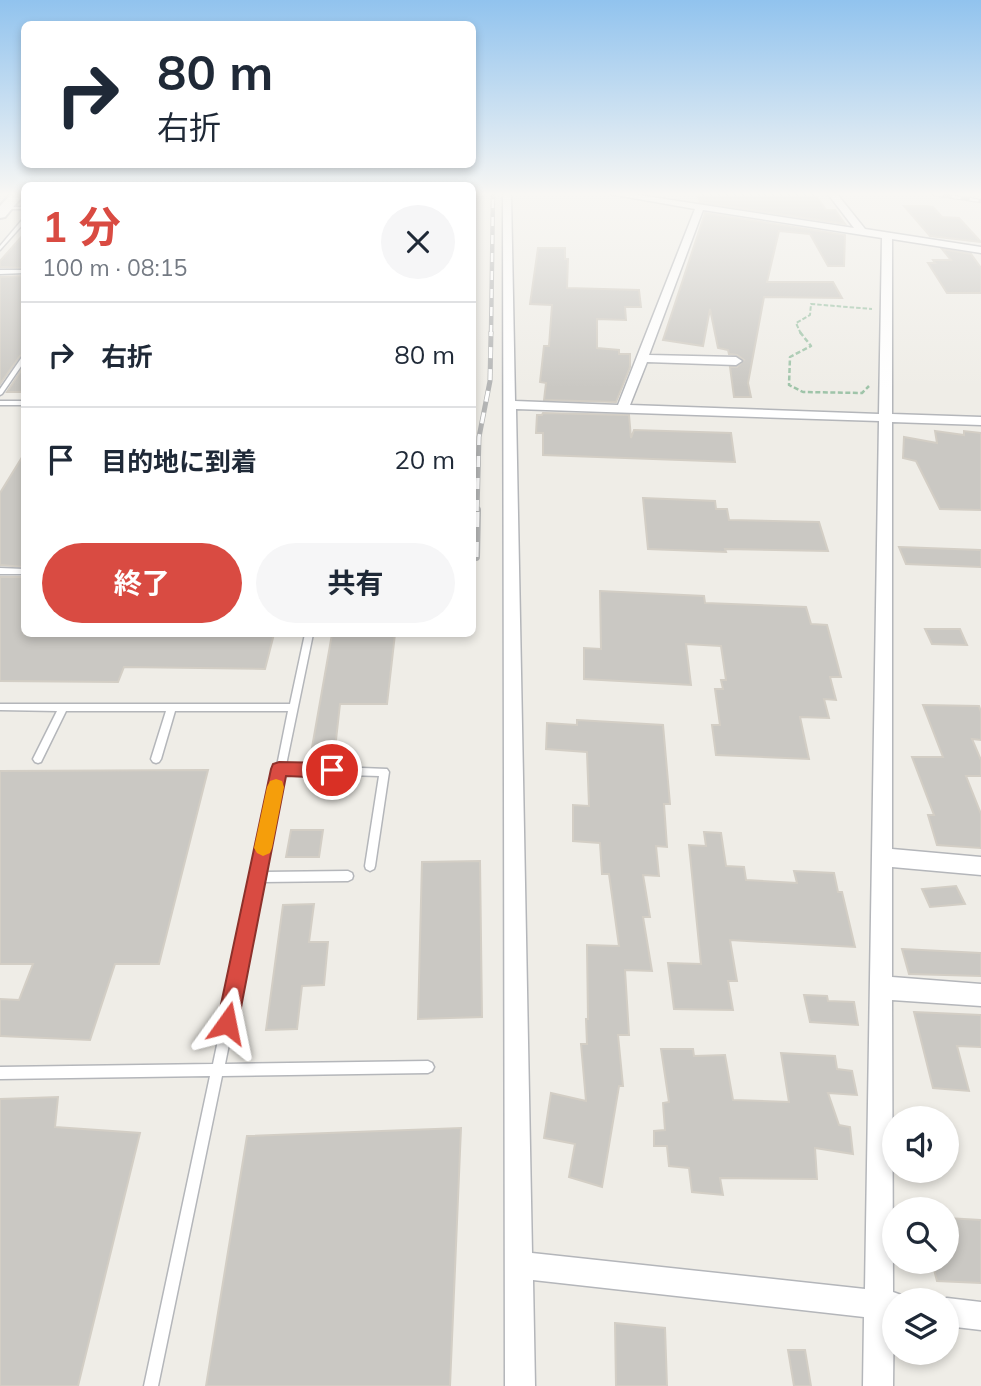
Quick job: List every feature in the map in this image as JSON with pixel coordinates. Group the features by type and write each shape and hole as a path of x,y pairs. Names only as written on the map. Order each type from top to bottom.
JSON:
{"street":[{"path":"508,259 520,1386"},
{"path":"623,408 680,259"},
{"path":"886,1288 881,988 887,259"},
{"path":"643,358 664,361 736,361"},
{"path":"509,405 981,421"},
{"path":"882,857 981,866"},
{"path":"881,988 981,995"},
{"path":"519,1265 882,1305"},
{"path":"959,1313 981,1316"},
{"path":"878,1386 882,1346"}],"lane":[{"path":"0,272 21,272"},
{"path":"0,393 21,362"},
{"path":"0,403 21,403"},
{"path":"0,571 21,572"},
{"path":"151,1386 308,637"},
{"path":"0,707 292,708"},
{"path":"38,759 63,707"},
{"path":"156,759 172,707"},
{"path":"279,769 384,772 370,866"},
{"path":"257,877 348,876"},
{"path":"0,1073 428,1067"}],"path":[{"path":"885,389 867,386 862,393 803,393 789,385 790,357 811,346 797,329 796,323 810,315 811,304 886,311"}],"building":[{"path":"21,259 21,268 0,267 0,261"},
{"path":"536,259 568,259 567,288 639,290 641,307 625,307 626,320 597,319 597,348 630,354 630,367 616,402 544,400 546,383 540,382 544,346 549,346 552,305 530,304"},
{"path":"690,259 772,259 767,282 833,282 842,298 764,297 748,383 751,397 734,397 730,367 737,367 744,360 729,354 728,350 718,348 710,309 703,346 663,340"},
{"path":"824,259 844,259 844,266 828,266"},
{"path":"974,259 981,268 981,293 947,293 928,263 935,263 933,260"},
{"path":"21,276 21,355 0,384 0,277"},
{"path":"21,371 21,392 7,392"},
{"path":"537,415 629,415 631,438 634,430 731,433 735,462 543,455 543,433 536,433"},
{"path":"935,431 964,435 964,431 981,433 981,510 940,509 916,461 903,458 904,437 937,443"},
{"path":"21,459 21,567 0,565 0,493"},
{"path":"643,498 715,501 716,509 727,509 729,520 819,522 828,551 725,549 726,552 648,549"},
{"path":"899,547 981,550 981,567 906,564"},
{"path":"0,577 21,577 21,637 273,637 265,669 124,667 118,682 0,681"},
{"path":"600,591 704,596 705,603 806,607 811,624 827,625 841,677 830,677 836,700 824,699 829,718 800,717 809,759 716,755 712,725 720,725 715,689 723,689 721,680 726,680 721,646 686,644 691,685 584,679 584,648 601,649"},
{"path":"925,629 960,629 967,645 932,644"},
{"path":"331,637 395,637 387,704 340,704 334,758 310,759"},
{"path":"923,705 979,706 981,740 972,739 981,760 981,776 966,776 981,814 981,848 937,845 928,815 934,815 912,757 943,757"},
{"path":"577,720 663,725 670,804 664,804 667,847 656,846 659,876 643,875 650,917 643,917 652,971 625,970 629,1035 618,1035 623,1086 619,1086 602,1187 569,1177 575,1144 544,1138 551,1093 586,1101 581,1044 587,1044 587,945 619,946 609,874 602,874 600,843 573,841 573,805 589,806 587,752 546,749 547,723 577,725"},
{"path":"208,770 159,964 115,964 90,1040 0,1036 0,999 19,1000 33,964 0,964 0,771"},
{"path":"291,830 323,830 319,857 286,857"},
{"path":"704,832 721,833 726,866 744,867 746,880 797,883 794,871 834,873 838,892 842,892 855,947 730,940 737,981 728,981 733,1010 674,1009 668,963 701,964 689,845 706,846"},
{"path":"480,861 482,1017 418,1019 422,862"},
{"path":"956,886 965,904 930,907 922,889"},
{"path":"314,904 309,942 328,942 324,985 302,986 297,1029 266,1030 283,905"},
{"path":"902,949 981,953 981,976 909,974"},
{"path":"804,995 827,996 828,1001 854,1002 858,1025 810,1022"},
{"path":"914,1012 981,1015 981,1047 957,1046 969,1091 933,1088"},
{"path":"661,1049 693,1049 694,1056 725,1055 733,1100 789,1102 781,1053 835,1056 837,1069 852,1071 857,1095 828,1093 839,1125 850,1127 853,1154 815,1148 817,1179 720,1178 723,1195 692,1192 689,1168 669,1166 667,1146 654,1146 654,1131 665,1130 663,1103 669,1102"},
{"path":"58,1097 55,1127 140,1133 78,1386 0,1386 0,1099"},
{"path":"461,1128 450,1386 206,1386 247,1136"},
{"path":"959,1219 981,1220 981,1283 937,1281 935,1274 959,1274"},
{"path":"615,1323 665,1328 667,1386 616,1386"},
{"path":"788,1350 805,1350 811,1386 794,1386"}],"railway":[{"path":"491,334 492,259"},
{"path":"477,511 479,437 490,381 491,332"},
{"path":"476,557 477,510"}],"slow traffic":[{"path":"263,848 276,787"}],"route":[{"path":"227,1023 279,769 332,770"}]}
